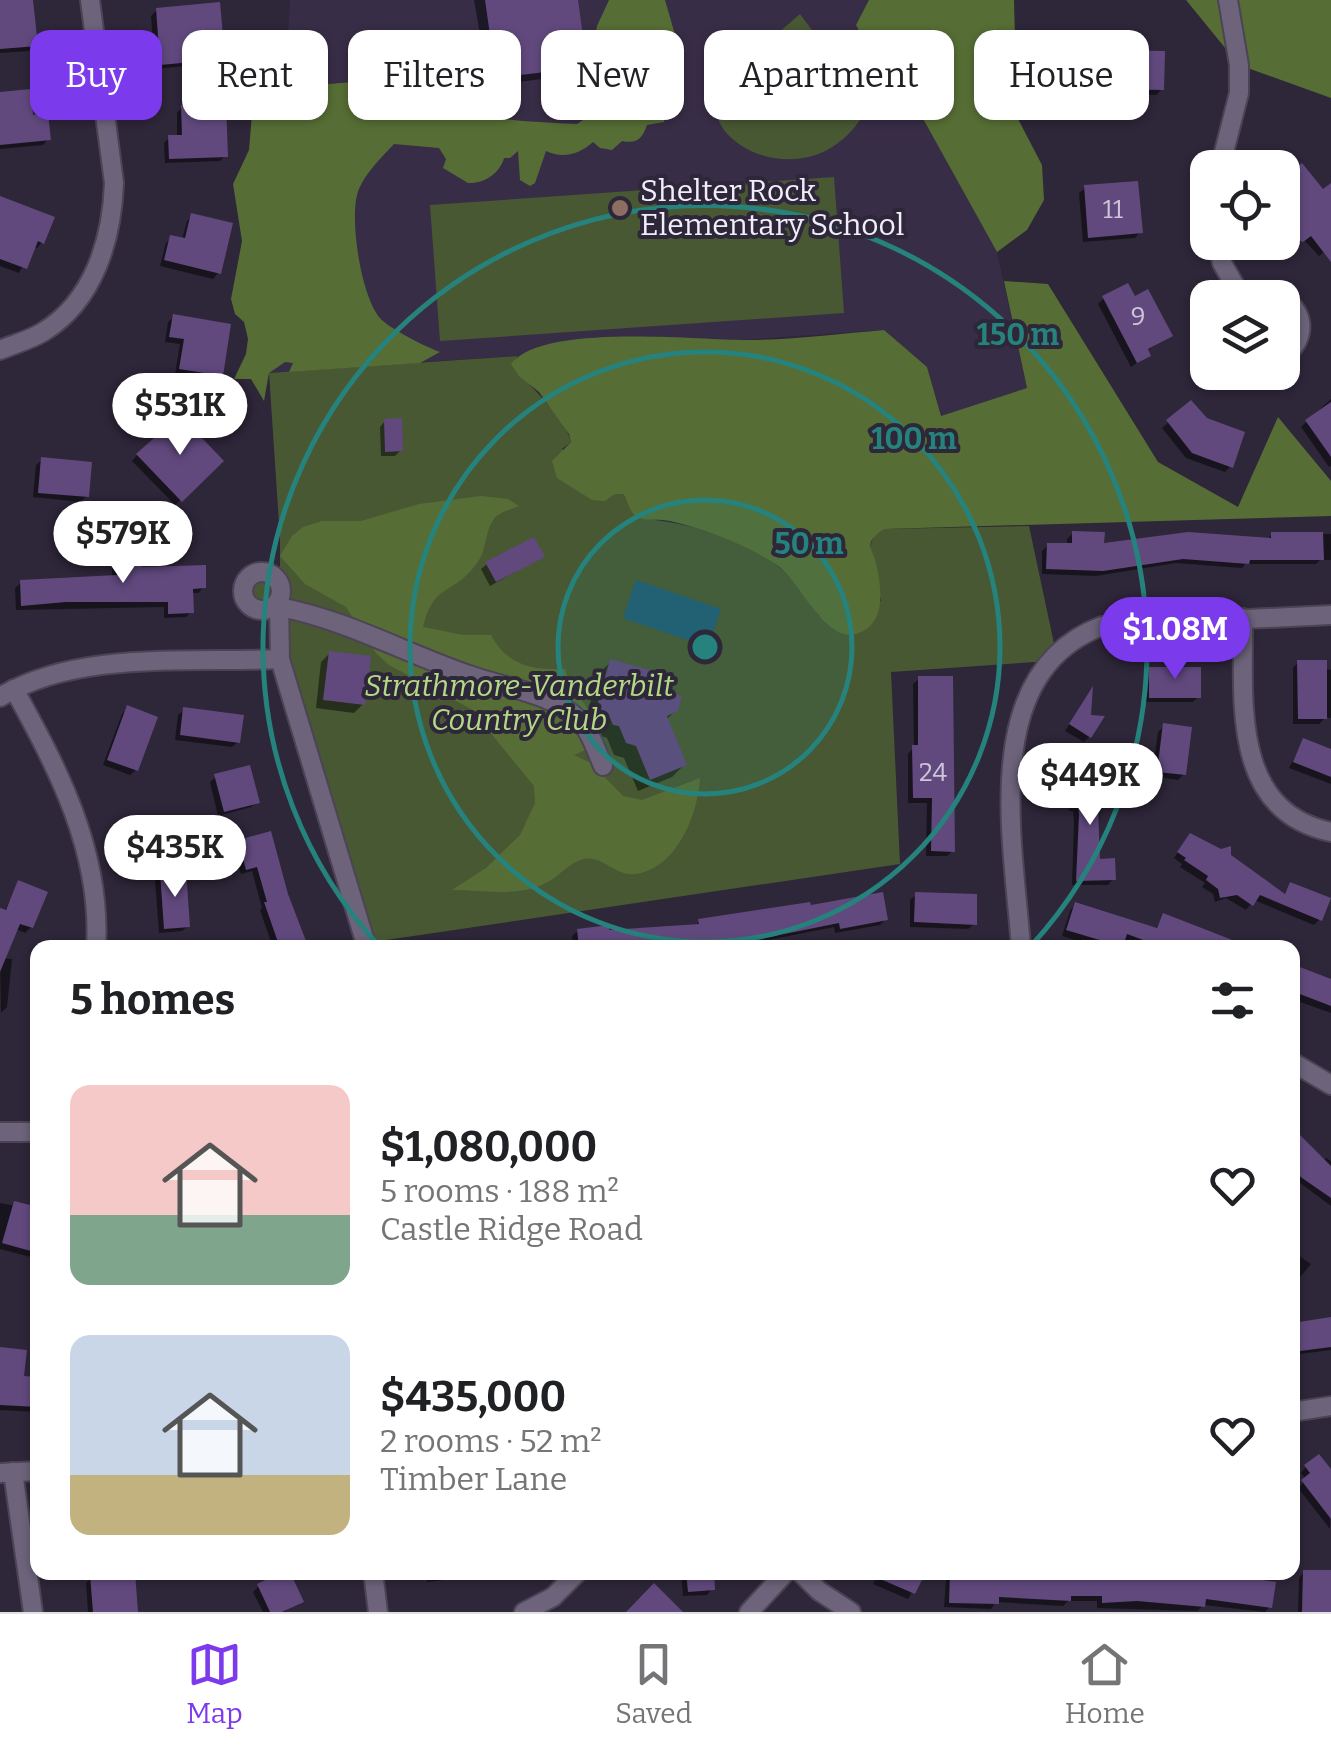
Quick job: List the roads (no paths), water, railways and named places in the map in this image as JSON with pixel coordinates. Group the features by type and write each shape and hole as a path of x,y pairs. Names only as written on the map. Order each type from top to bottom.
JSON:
{"street":[{"path":"0,350 40,334 80,300 113,212 114,183 90,0"},
{"path":"1225,150 1239,93 1239,65 1228,0"},
{"path":"365,940 280,658 279,603 467,675 555,704 577,718 603,766"},
{"path":"1021,940 1012,750 1019,714 1038,676 1065,646 1102,626 1331,614"},
{"path":"1243,618 1244,723 1249,752 1262,786 1277,804 1305,824 1331,832"},
{"path":"95,940 90,870 76,810 58,768 7,693 52,672 109,663 280,658"},
{"path":"1300,1067 1331,1084"},
{"path":"0,1132 30,1132"},
{"path":"1300,1411 1331,1406"},
{"path":"6,1472 33,1612"},
{"path":"375,1580 378,1612"},
{"path":"524,1612 553,1597 570,1580"},
{"path":"749,1612 779,1580"},
{"path":"808,1580 851,1612"}],"water":[{"path":"636,580 721,609 708,647 623,618"}],"place":[{"name":"Shelter Rock Elementary School","path":"620,208"}],"park label":[{"name":"Strathmore-Vanderbilt Country Club","path":"519,703"}]}
